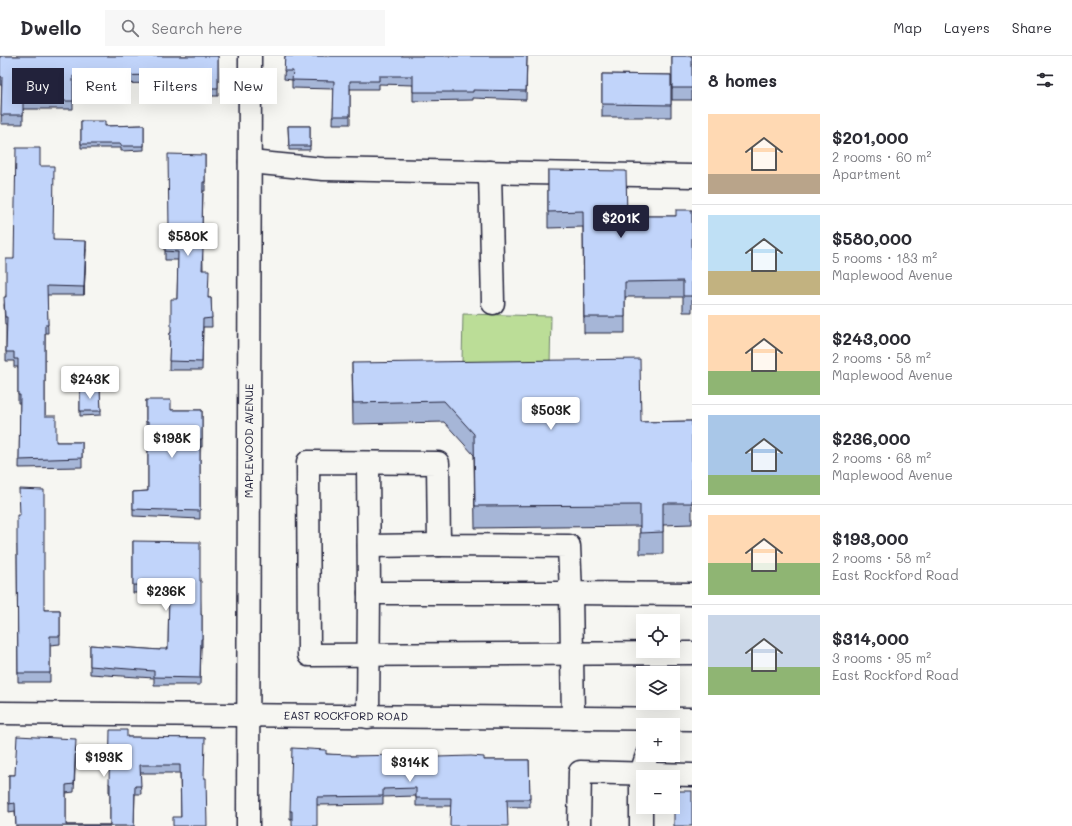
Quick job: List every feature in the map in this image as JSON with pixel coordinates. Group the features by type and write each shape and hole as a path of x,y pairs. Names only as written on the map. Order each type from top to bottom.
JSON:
{"street":[{"name":"MAPLEWOOD AVENUE","path":"248,826 250,56"},
{"path":"250,162 323,168 692,176"},
{"path":"490,172 493,303"},
{"path":"439,545 438,463 308,462 309,655 692,653"},
{"path":"368,463 368,717"},
{"path":"369,546 569,546 573,718"},
{"path":"369,593 692,594"},
{"name":"EAST ROCKFORD ROAD","path":"0,713 573,718 636,721"},
{"name":"EAST ROCKFORD ROAD","path":"680,720 692,719"},
{"path":"579,826 580,772 644,764 692,775"},
{"path":"641,826 644,764"}],"green space":[{"path":"463,314 551,316 550,365 462,362"}],"building":[{"path":"0,56 218,56 218,88 212,88 212,68 139,68 139,75 131,75 131,68 72,68 72,101 64,101 64,68 12,68 12,104 23,104 23,115 1,115 2,77 0,76"},
{"path":"285,56 527,56 526,91 473,90 473,92 413,92 413,76 379,76 379,81 350,81 350,116 333,116 334,81 292,80 293,71 284,71"},
{"path":"672,56 692,56 692,88 672,88"},
{"path":"602,74 671,75 671,105 602,104"},
{"path":"81,121 105,121 105,126 144,125 144,146 121,146 121,144 81,144"},
{"path":"288,126 310,126 310,146 289,146"},
{"path":"16,148 40,148 40,166 54,166 53,240 86,241 84,287 47,286 48,325 45,325 45,416 56,416 56,442 82,442 82,458 19,460 20,395 18,395 18,359 14,359 14,352 6,352 7,317 5,317 4,297 6,297 6,259 14,259"},
{"path":"168,154 205,155 205,182 203,182 202,229 204,229 202,270 209,270 208,298 211,298 212,318 203,319 202,362 169,361 171,299 177,299 178,252 165,251 166,228 169,228"},
{"path":"548,170 626,171 627,216 676,216 676,210 692,210 692,296 683,296 683,281 625,282 625,317 584,317 583,211 548,212"},
{"path":"640,359 641,422 692,421 692,503 663,503 663,532 640,533 640,505 475,506 474,434 444,401 353,403 352,363"},
{"path":"100,389 101,411 80,411 80,390"},
{"path":"146,400 171,400 171,410 202,410 202,439 200,439 200,511 133,509 133,492 148,491 148,422 146,422"},
{"path":"19,489 44,490 44,610 60,610 60,636 50,636 50,673 18,673 17,515 20,515"},
{"path":"133,541 200,542 202,639 200,678 154,677 154,671 90,666 90,645 160,650 168,649 169,586 133,585"},
{"path":"110,730 127,730 127,737 205,738 204,778 206,778 207,826 173,826 173,817 181,817 180,765 140,765 141,786 135,786 134,826 16,826 15,803 9,804 9,775 15,775 17,736 76,739 74,784 66,785 66,825 110,825"},
{"path":"292,748 326,750 326,754 351,756 404,755 404,758 471,756 484,757 484,760 529,760 530,799 507,799 508,826 450,826 451,798 416,798 416,788 383,789 383,796 317,797 317,826 292,826 292,811 290,811"},
{"path":"680,791 692,791 692,826 674,826 674,814 680,814"}]}
